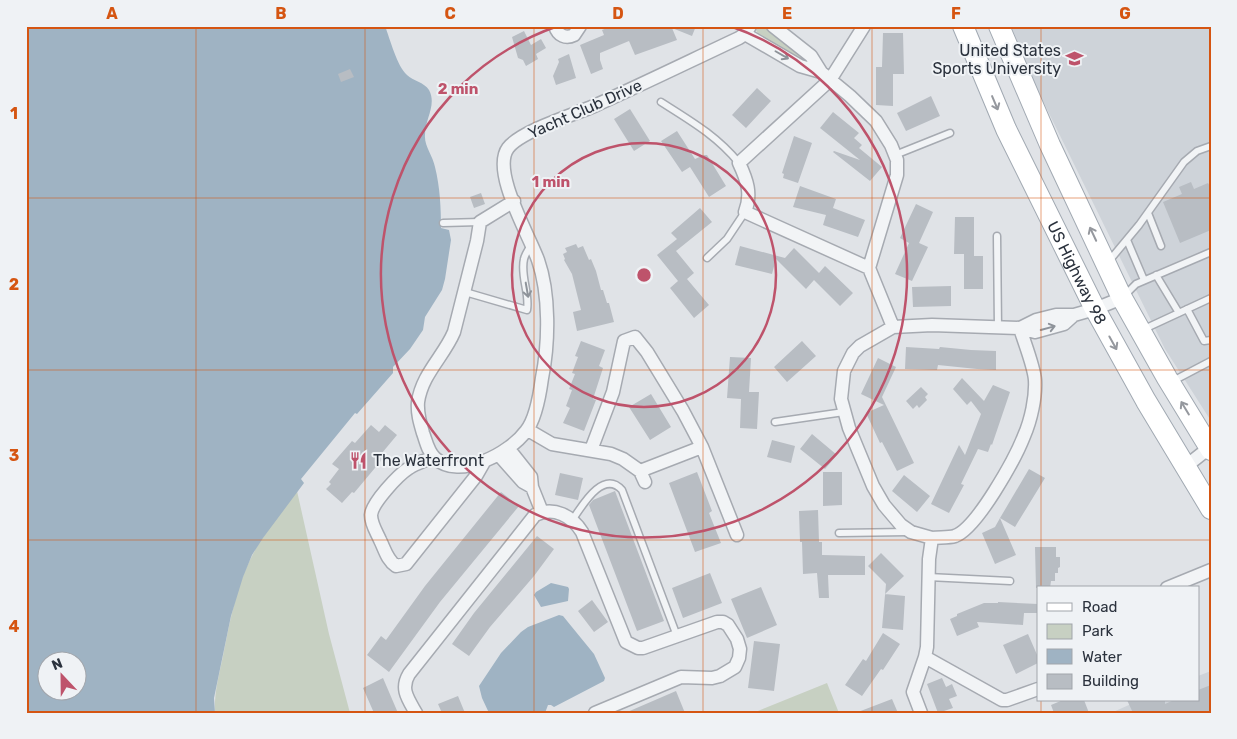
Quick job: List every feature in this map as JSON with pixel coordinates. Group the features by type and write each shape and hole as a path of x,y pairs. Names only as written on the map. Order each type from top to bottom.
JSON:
{"main road":[{"name":"US Highway 98","path":"963,26 1006,129 1094,310 1211,509"},
{"name":"US Highway 98","path":"999,26 1050,145 1122,298 1170,383 1210,448"}],"street":[{"path":"555,26 558,33 566,37 574,35 580,26"},
{"path":"773,26 811,56 825,76 850,96 876,121 891,145 897,160 897,175 869,268 893,327"},
{"path":"864,26 825,76 739,163 749,189 745,212 869,268"},
{"path":"748,30 800,66 825,76"},
{"name":"Yacht Club Drive","path":"433,457 447,464 461,466 484,462 504,452 528,430 537,403 546,352 546,300 539,261 505,177 503,165 508,147 531,132 596,105 748,30"},
{"path":"484,462 476,476 406,564 396,566 388,558 372,524 372,509 408,468 433,457 426,444 419,419 418,402 424,381 454,332 465,292 480,222 514,201"},
{"path":"1020,328 1035,379 1033,402 1024,435 1013,458 973,522 955,536 932,538 911,532 901,525 890,512 873,486 844,412 841,400 844,371 853,353 860,346 893,327 932,325 1020,328 1035,332 1064,324 1074,315 1094,310 1122,298"},
{"path":"591,450 612,392 624,341 635,337 647,352 683,411 702,447 738,535"},
{"path":"528,430 552,444 611,454 634,466 642,477 702,447"},
{"path":"1185,467 1210,448"},
{"path":"504,452 531,477 532,487 542,512"},
{"path":"416,713 404,691 404,685 409,674 535,515 551,511 573,519 582,532 626,642 638,648 643,648 710,624 723,622 728,625 737,639 740,649 739,658 735,666 720,676 712,678 680,677 595,713"},
{"path":"921,713 913,692 925,657 928,577 932,538"},
{"path":"1172,586 1211,570"},
{"path":"925,657 1002,700 1037,689"}],"lane":[{"path":"661,102 712,135 725,146 739,163"},
{"path":"895,155 950,133"},
{"path":"1106,264 1148,213 1184,162 1197,151 1211,146"},
{"path":"707,258 727,239 745,212"},
{"path":"1148,213 1161,246"},
{"path":"443,223 480,222"},
{"path":"997,236 998,328"},
{"path":"1127,240 1144,280"},
{"path":"465,292 526,310 529,300 523,270 524,259 532,244"},
{"path":"1122,298 1136,284 1211,252"},
{"path":"1156,275 1178,313"},
{"path":"1141,331 1211,298"},
{"path":"1187,309 1204,340 1211,340"},
{"path":"1170,383 1211,361"},
{"path":"776,422 844,412"},
{"path":"573,519 598,488 608,484 619,487 622,490 677,636"},
{"path":"839,532 911,532"},
{"path":"928,577 1010,581"}],"shaded area":[{"path":"1011,26 1211,26 1211,421 1165,349 1039,93"},
{"path":"1211,671 1211,713 1111,713 1136,702 1200,702 1200,675"}],"green space":[{"path":"758,26 769,26 810,60 807,65 759,36 756,30"},
{"path":"297,491 329,634 350,713 215,713 218,677 231,617 242,578 263,537"},
{"path":"827,683 839,713 753,713"}],"water":[{"path":"26,26 385,26 403,71 409,77 427,87 431,96 432,101 425,139 437,175 441,228 449,230 451,240 442,290 425,317 423,330 410,349 393,367 393,373 357,414 355,413 301,479 304,483 252,555 231,616 214,698 215,713 26,713"},
{"path":"551,583 568,587 568,601 541,607 534,595"},
{"path":"559,615 563,616 594,654 605,678 604,681 554,707 548,705 545,713 489,713 479,686 501,653 528,627"}],"building":[{"path":"612,26 696,26 692,36 672,28 677,40 635,55 629,41 600,53 603,69 591,74 580,45 604,35 602,30"},
{"path":"524,31 531,45 541,39 546,48 536,54 538,59 526,66 523,60 518,58 512,37"},
{"path":"883,33 903,33 904,74 893,74 893,106 876,105 876,67 882,67"},
{"path":"569,54 576,78 556,85 553,76 559,62 558,59"},
{"path":"350,69 354,77 341,82 338,74"},
{"path":"757,88 771,101 746,128 732,115"},
{"path":"931,96 940,116 906,131 897,113"},
{"path":"630,109 650,141 634,151 614,119"},
{"path":"833,112 859,133 854,138 862,145 859,148 882,167 870,181 833,152 860,160 820,128"},
{"path":"677,131 695,159 707,155 726,186 709,197 690,167 682,172 661,141"},
{"path":"794,136 812,143 798,183 783,178 784,174 782,173"},
{"path":"1191,182 1194,189 1208,183 1211,188 1211,230 1180,243 1163,202 1182,194 1179,187"},
{"path":"800,186 836,199 833,208 865,220 858,237 823,225 826,215 793,207"},
{"path":"481,193 485,204 474,208 470,197"},
{"path":"916,204 933,212 919,243 928,247 912,281 895,274 909,243 900,238"},
{"path":"700,208 712,222 676,251 694,273 687,279 709,305 694,318 670,288 678,281 657,255 677,239 671,233"},
{"path":"955,217 974,217 974,256 983,256 983,289 964,289 964,254 954,254"},
{"path":"576,244 578,248 583,246 589,260 591,259 601,290 603,290 607,303 609,303 614,322 577,331 573,312 581,310 572,274 564,260 563,254 567,252 565,248"},
{"path":"740,246 785,258 794,248 819,273 825,266 853,293 840,306 814,280 806,289 776,259 772,274 735,265"},
{"path":"951,286 951,306 913,307 912,287"},
{"path":"581,341 605,350 599,366 603,368 593,399 596,400 584,431 563,423 570,408 566,406 572,390 569,389 575,374 572,373 578,357 575,356"},
{"path":"802,341 816,356 787,382 774,367"},
{"path":"906,347 939,349 940,347 996,351 996,370 938,365 937,370 905,369"},
{"path":"730,357 751,358 749,392 759,392 757,429 740,428 741,399 727,398"},
{"path":"878,358 896,367 882,397 914,463 897,471 882,442 880,443 866,413 884,405 861,394"},
{"path":"962,378 984,401 993,385 1010,392 992,445 988,452 978,449 961,484 964,485 949,513 931,504 959,445 965,455 981,414 971,401 967,405 953,389"},
{"path":"921,387 928,394 925,397 927,400 919,408 917,405 913,409 906,401"},
{"path":"651,394 671,427 650,440 629,407"},
{"name":"The Waterfront","path":"371,425 379,432 385,425 397,435 382,453 385,456 354,493 352,492 342,503 326,489 339,469 332,464 352,441 355,443"},
{"path":"812,434 837,455 825,469 800,449"},
{"path":"772,440 795,446 791,463 767,457"},
{"path":"1029,469 1045,478 1015,527 1000,518"},
{"path":"697,472 712,511 709,513 721,543 695,552 669,483"},
{"path":"823,472 842,472 842,505 823,506"},
{"path":"560,473 583,478 578,500 555,495"},
{"path":"904,475 930,496 917,512 892,491"},
{"path":"615,491 664,621 637,631 589,505 593,500"},
{"path":"501,492 519,506 440,602 389,672 367,655 381,636 386,640 425,586"},
{"path":"818,510 819,542 822,542 822,555 865,556 865,575 828,575 829,598 819,598 817,573 803,574 799,511"},
{"path":"1000,518 1016,555 995,564 982,533 995,527"},
{"path":"537,536 554,549 534,576 490,627 469,656 452,644 474,613"},
{"path":"1035,547 1056,547 1056,557 1060,557 1060,567 1058,568 1058,573 1055,573 1055,581 1051,581 1050,586 1037,586 1036,588"},
{"path":"881,553 904,576 885,594 886,584 868,566"},
{"path":"710,573 722,603 683,618 672,588"},
{"path":"761,587 777,625 747,638 731,599"},
{"path":"885,594 905,596 903,630 882,628"},
{"path":"592,600 608,622 594,632 578,611"},
{"path":"984,603 1037,604 1037,613 1024,613 1023,625 977,622 979,627 957,636 950,619 957,616 957,614"},
{"path":"883,633 900,644 883,670 881,669 862,696 845,685 863,659 866,661"},
{"path":"1028,634 1037,655 1037,664 1016,674 1003,645"},
{"path":"754,641 780,644 774,691 748,688"},
{"path":"383,678 398,713 374,713 363,688"},
{"path":"942,678 946,687 952,684 957,696 949,699 953,708 938,713 927,684"},
{"path":"1211,685 1211,713 1133,713 1128,702 1165,702 1165,704 1170,702 1200,702 1200,689"},
{"path":"676,691 685,713 625,713"},
{"path":"458,696 465,713 442,713 438,704"},
{"path":"892,699 898,713 858,712"},
{"path":"1058,702 1085,702 1089,713 1054,713 1051,705"}],"place":[{"name":"United States Sports University","path":"1075,59"},
{"name":"The Waterfront","path":"359,460"}]}
